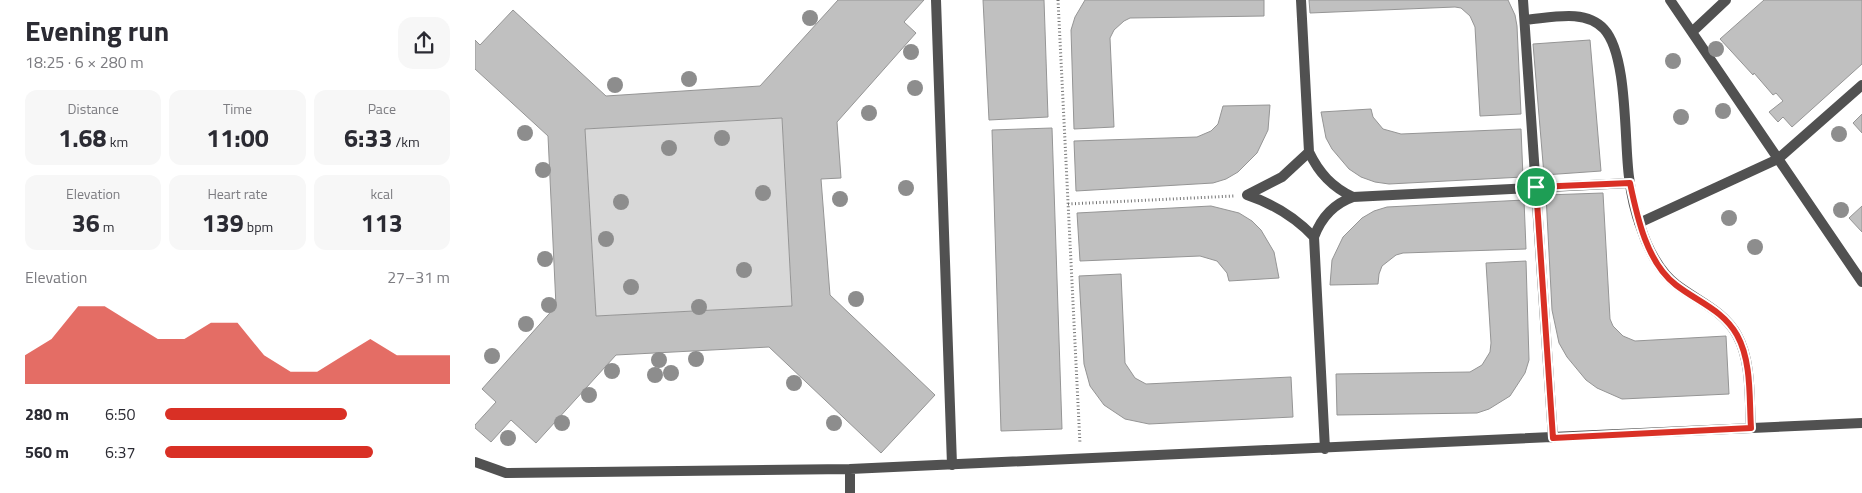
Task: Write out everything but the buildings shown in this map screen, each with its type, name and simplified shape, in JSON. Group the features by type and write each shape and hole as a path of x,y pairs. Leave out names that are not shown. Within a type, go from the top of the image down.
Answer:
{"lane":[{"path":"936,0 952,464"},
{"path":"1301,0 1309,152 1325,178 1338,189 1353,197"},
{"path":"1523,0 1553,438"},
{"path":"1670,0 1862,282"},
{"path":"1692,32 1726,0"},
{"path":"1525,20 1581,16 1595,20 1605,29 1617,54 1620,70 1630,183 1639,223 1650,250 1675,284 1714,308 1730,324 1738,336 1747,368 1751,428"},
{"path":"1639,223 1778,159 1862,84"},
{"path":"1247,195 1282,177 1309,152"},
{"path":"1325,449 1314,237 1323,218 1329,211 1344,200 1353,197 1630,183"},
{"path":"1247,195 1282,210 1299,222 1314,237"},
{"path":"475,462 506,473 850,469 1325,449 1862,423"},
{"path":"850,469 850,493"}],"path":[{"path":"1058,0 1081,459"},
{"path":"1068,204 1247,195"}],"shaded area":[{"path":"782,118 792,306 596,316 585,129"}],"route":[{"path":"1630,183 1641,229 1650,250 1662,269 1675,284 1714,308 1730,324 1738,336 1744,351 1747,368 1751,428 1553,438 1536,187 1630,183"}]}
